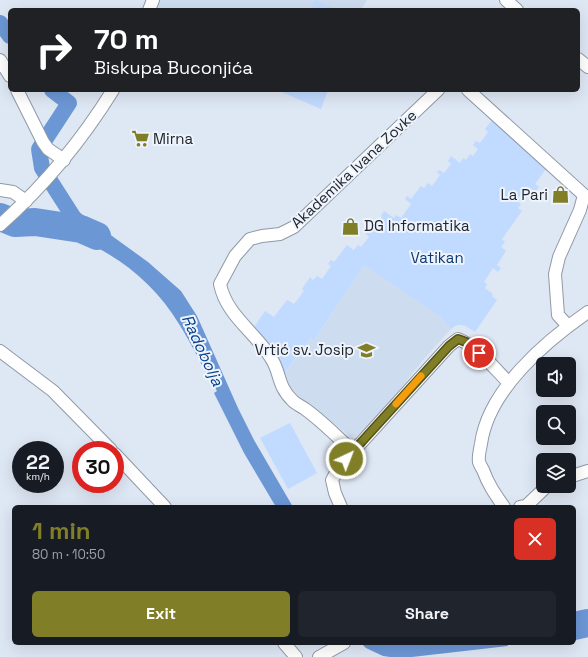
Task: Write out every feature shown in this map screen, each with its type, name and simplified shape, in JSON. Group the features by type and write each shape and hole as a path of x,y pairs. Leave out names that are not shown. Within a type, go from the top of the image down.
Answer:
{"street":[{"path":"506,0 515,8"},
{"path":"0,60 8,73"},
{"path":"580,61 588,67"},
{"path":"19,92 43,142 62,162"},
{"path":"0,225 42,185 62,162 97,115 112,92"},
{"name":"Akademika Ivana Zovke","path":"353,451 305,409 293,401 284,391 279,382 276,368 271,358 233,312 225,300 220,284 235,256 250,239 280,234 294,227 436,92"},
{"path":"470,92 584,195 580,210 558,257 555,274 558,315 568,326"},
{"path":"0,190 13,192 26,201"},
{"path":"502,505 490,489 479,462 483,430 493,406 509,383 527,363 568,326 588,312"},
{"path":"340,505 332,480 340,466 440,356 458,339 466,342 509,383"},
{"path":"0,351 53,391 102,441"},
{"path":"124,464 163,505"},
{"path":"576,475 588,471"},
{"path":"527,505 541,493"},
{"path":"286,645 296,657"},
{"path":"319,657 340,645"}],"shaded area":[{"path":"160,0 367,0 362,8 157,8"},
{"name":"Vrtić sv. Josip","path":"364,265 441,317 451,329 423,360 370,427 356,436 350,436 291,392 285,380 287,371 311,337 315,339"}],"green space":[{"path":"315,0 334,8 312,8"},
{"path":"282,92 327,92 321,109"},
{"name":"Vatikan","path":"496,115 546,169 535,184 539,187 536,191 532,189 530,191 526,188 516,201 521,204 518,208 522,211 502,239 505,242 501,247 506,251 497,265 501,268 498,272 493,268 484,282 487,284 485,288 493,294 492,296 497,300 475,332 463,325 458,325 451,329 441,317 364,265 314,340 311,337 287,370 285,380 250,333 265,311 274,317 287,300 294,304 304,291 302,289 310,277 313,280 317,276 322,279 331,266 328,264 331,260 334,262 347,245 354,250 358,245 361,247 369,237 365,233 367,230 372,233 378,225 377,224 384,211 394,218 396,215 401,218 411,204 405,199 407,196 411,199 421,186 424,188 428,183 432,186 440,175 437,172 439,170 444,173 451,164 448,161 451,156 460,163 463,158 466,160 470,154 473,156 478,149 473,145 476,141 480,143 488,132 485,129"},
{"path":"290,423 317,473 288,489 260,438"}],"water":[{"path":"72,207 148,262 181,291 197,316 254,440 292,505 275,505 244,453 214,393 217,391 184,332 162,299 141,278 118,260 92,245 58,231"},
{"path":"363,645 508,646 412,657 383,656"}],"waterway":[{"name":"Radobolja","path":"0,23 8,33"},
{"name":"Radobolja","path":"55,92 69,103 39,149 42,168 81,229"},
{"name":"Radobolja","path":"0,217 15,223 35,222 81,229 97,236"},
{"name":"Radobolja","path":"576,626 588,623"}],"slow traffic":[{"path":"396,404 421,376"}],"place":[{"name":"Mirna","path":"140,139"},
{"name":"La Pari","path":"561,195"},
{"name":"DG Informatika","path":"351,226"},
{"name":"Vrtić sv. Josip","path":"367,350"}],"route":[{"path":"346,459 387,416 449,346 458,339 466,342 479,353"}]}
